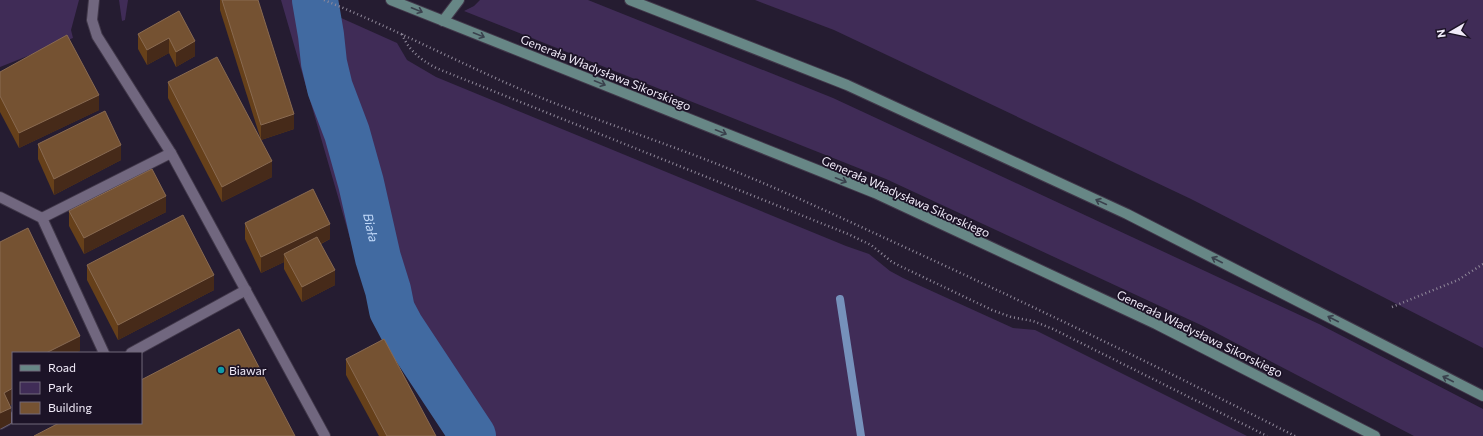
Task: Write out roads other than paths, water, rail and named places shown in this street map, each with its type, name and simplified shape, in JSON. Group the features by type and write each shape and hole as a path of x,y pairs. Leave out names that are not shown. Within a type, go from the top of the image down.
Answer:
{"main road":[{"name":"Generała Władysława Sikorskiego","path":"392,0 875,193 1156,324 1374,436"},
{"path":"443,21 459,0"},
{"path":"630,0 847,85 1127,214 1483,396"}],"lane":[{"path":"94,0 92,20 97,36 172,153 325,436"},
{"path":"42,218 172,153"},
{"path":"0,197 42,218 104,352"},
{"path":"133,352 246,290"},
{"path":"0,424 12,418"}],"waterway":[{"name":"Biała","path":"315,0 324,63 330,88 347,133 361,183 378,258 388,290 392,310 401,327 473,436"},
{"path":"840,299 861,436"}],"place":[{"name":"Biawar","path":"221,370"}]}
